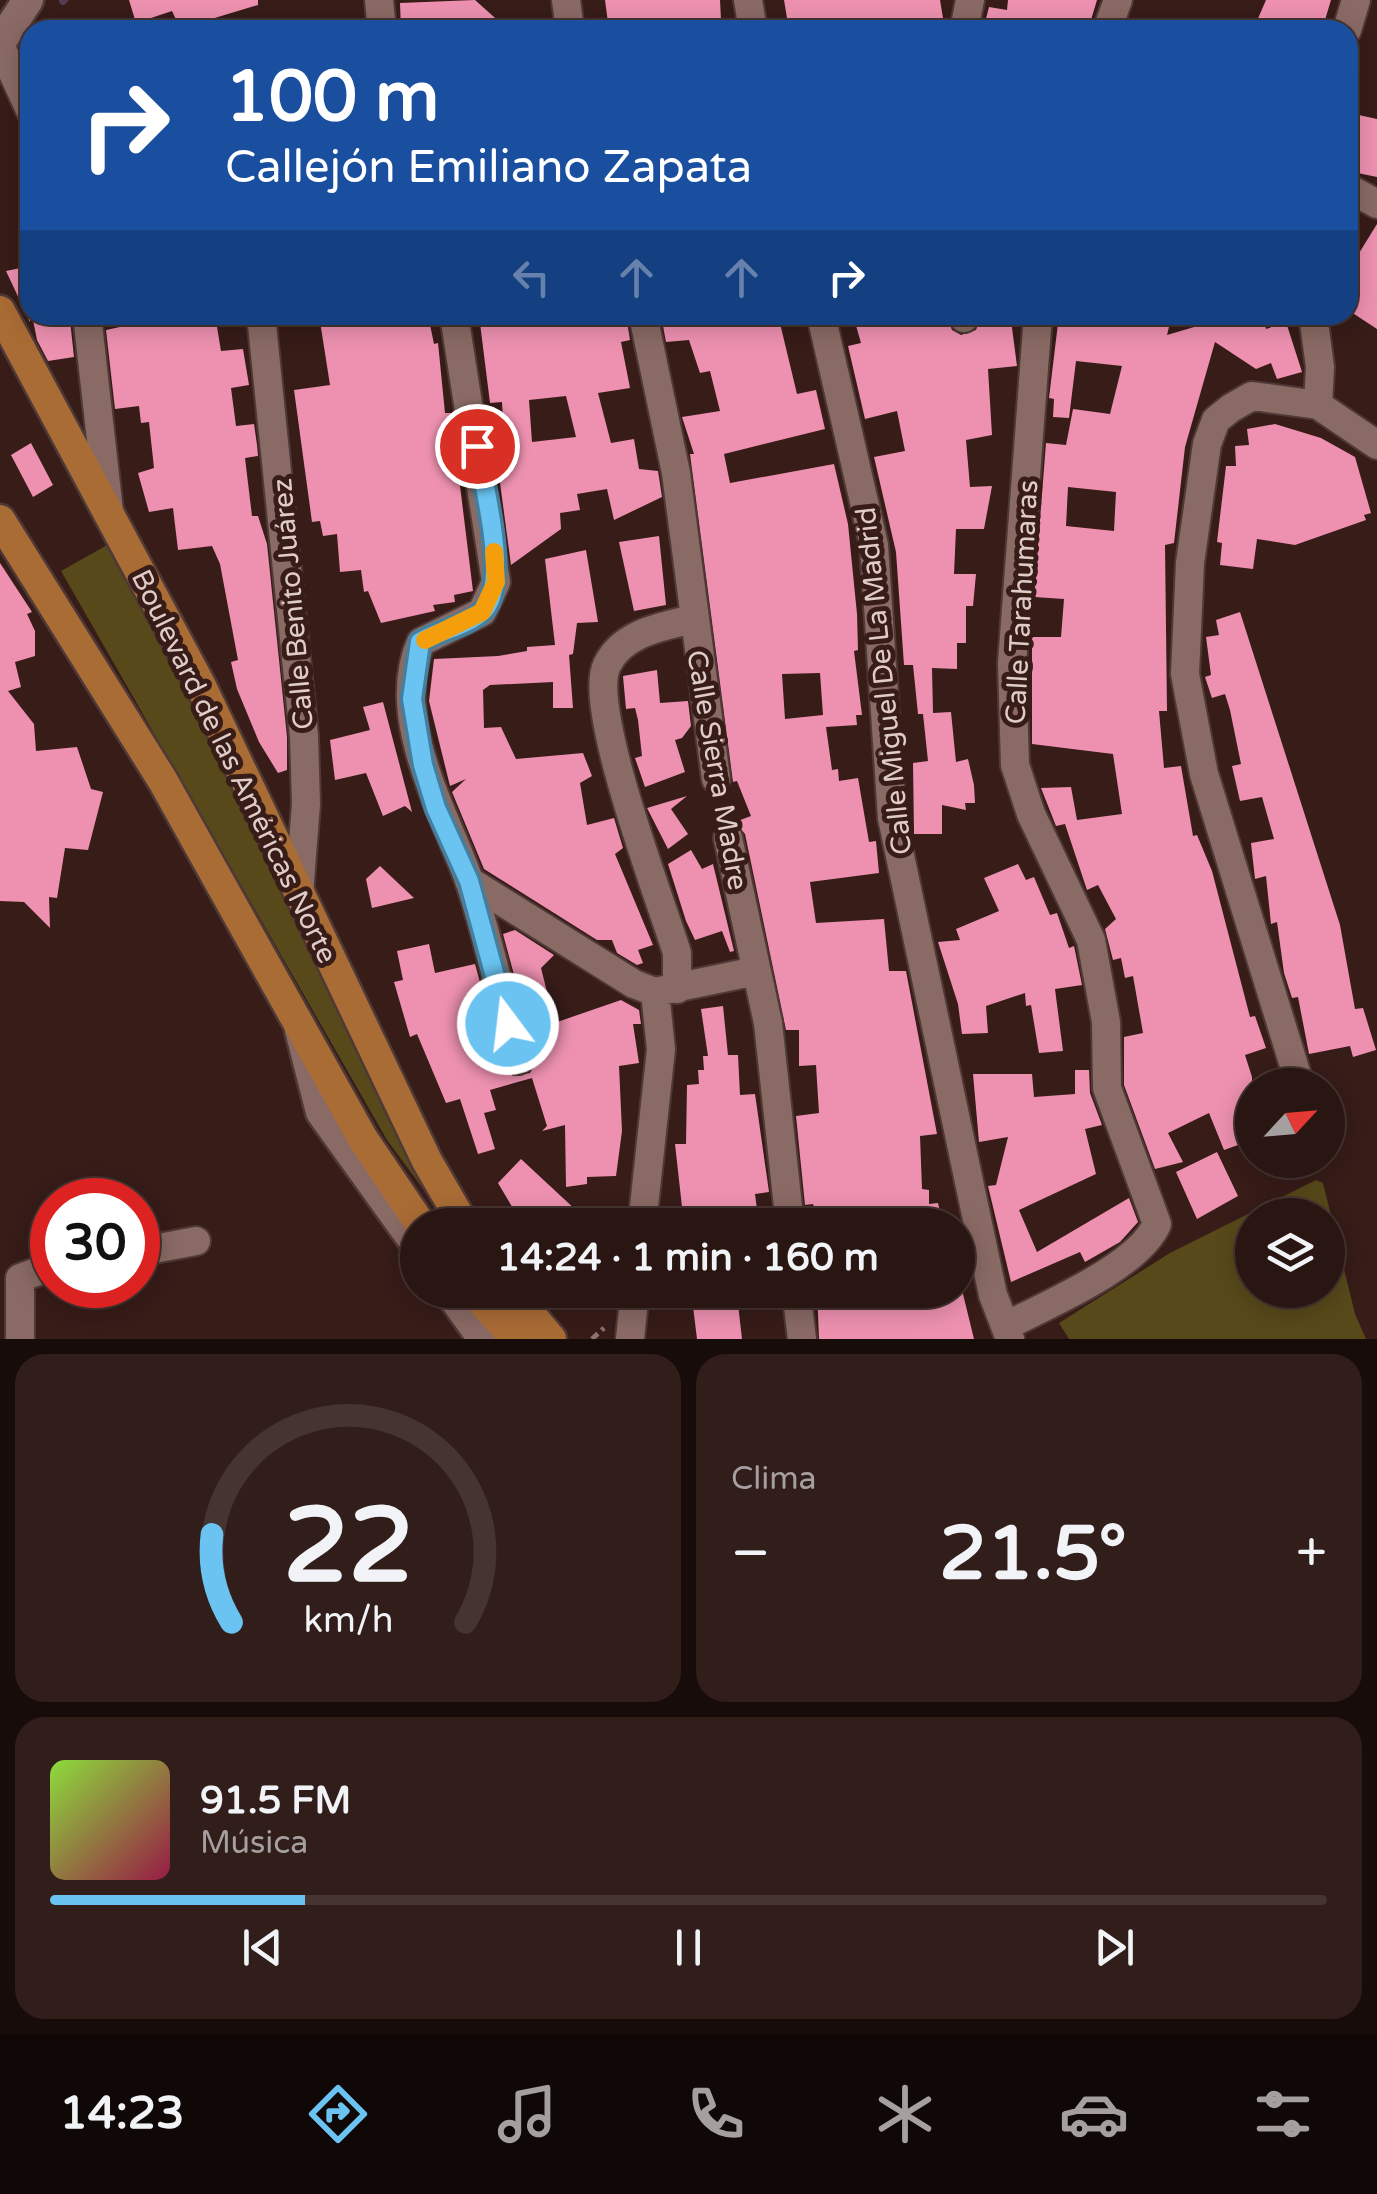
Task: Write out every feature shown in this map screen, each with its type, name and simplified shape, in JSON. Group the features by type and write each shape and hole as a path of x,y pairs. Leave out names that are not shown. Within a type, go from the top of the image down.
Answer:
{"main road":[{"name":"Boulevard de las Américas Norte","path":"0,310 200,684 428,1161 454,1208"},
{"path":"0,520 163,781 363,1139 410,1208"},
{"path":"488,1308 516,1339"},
{"path":"525,1308 551,1339"}],"street":[{"path":"20,88 0,44 28,0"},
{"path":"88,325 110,518"},
{"name":"Calle Benito Juárez","path":"262,325 304,736 306,804 299,894"},
{"path":"456,325 496,582 482,612 420,642 412,699 436,808 469,881 518,1060"},
{"name":"Calle Sierra Madre","path":"645,325 676,472 692,619 716,779"},
{"name":"Calle Miguel De La Madrid","path":"823,325 874,545 892,818 993,1295 1008,1332"},
{"name":"Calle Tarahumaras","path":"1008,1332 1150,1239 1156,1224 1108,1088 1106,1022 1091,940 1031,814 1015,765 1012,662 1037,325"},
{"path":"1314,325 1320,367 1318,405"},
{"path":"1295,1068 1204,774 1185,674 1190,562 1208,444 1216,420 1252,396 1318,405 1377,445"},
{"path":"644,1208 666,990 677,953 609,738 602,676 609,660 636,636 692,619"},
{"name":"Calle Sierra Madre","path":"728,838 768,1024 788,1208"},
{"path":"469,881 634,984 666,990 756,971"},
{"path":"299,1027 320,1112 400,1222"},
{"path":"160,1248 196,1241"},
{"path":"20,1339 20,1278 30,1274"},
{"path":"461,1308 484,1339"},
{"path":"619,1332 628,1308"},
{"path":"798,1308 802,1339"}],"path":[{"path":"592,1339 619,1332"}],"shaded area":[{"path":"109,544 186,682 442,1208 437,1208 387,1140 61,571"},
{"path":"1316,1180 1323,1183 1327,1198 1280,1198"},
{"path":"1235,1220 1235,1308 1345,1308 1345,1273 1366,1339 1069,1339 1059,1323 1170,1253"}],"building":[{"path":"129,0 258,0 258,5 208,20 176,20 172,11 135,20"},
{"path":"475,0 497,20 401,20 400,3"},
{"path":"605,0 720,0 721,20 608,20"},
{"path":"784,0 940,0 943,20 787,20"},
{"path":"1008,0 1097,0 1091,20 986,20 989,7 1007,10"},
{"path":"1266,0 1331,0 1325,20 1257,20"},
{"path":"1358,115 1377,119 1377,177 1358,173"},
{"path":"1377,224 1377,329 1358,317 1358,255"},
{"path":"20,268 20,301 6,271"},
{"path":"34,325 71,325 74,357 48,361"},
{"path":"129,325 217,325 221,351 243,349 249,385 231,388 236,426 254,424 258,456 245,458 252,516 258,516 267,544 287,770 278,773 259,742 237,689 231,662 238,660 220,564 212,546 178,550 173,508 149,512 138,473 154,468 149,422 141,423 139,406 115,409 106,330"},
{"path":"321,325 430,325 434,344 438,343 445,413 451,413 473,591 454,595 455,602 433,605 435,611 381,623 368,591 364,592 361,570 340,572 337,534 323,536 320,521 312,522 294,390 330,385"},
{"path":"480,325 628,325 630,340 621,342 630,388 598,393 611,443 634,439 639,469 658,471 662,497 614,520 607,489 577,494 580,510 560,513 561,529 511,565 497,460 505,459 502,402 490,403","holes":["566,396 576,437 532,442 529,400"]},
{"path":"663,325 780,325 797,394 816,390 825,429 724,454 730,483 834,464 848,524 857,614 858,650 854,651 862,715 856,715 857,725 826,727 832,770 838,769 839,781 858,778 869,842 876,841 879,873 810,882 816,923 884,919 889,971 906,971 937,1134 920,1136 922,1189 929,1190 929,1204 938,1203 939,1208 805,1205 796,1116 819,1113 816,1065 799,1066 799,1030 786,1030 745,834 735,822 751,816 737,781 733,782 690,454 694,454 682,417 720,411 710,371 700,373 689,340 666,342","holes":["820,673 823,715 785,719 782,674"]},
{"path":"856,325 950,325 961,335 976,330 978,325 1012,325 1017,366 988,369 992,435 966,440 970,487 992,486 984,529 956,529 954,574 976,574 973,606 966,606 966,643 957,643 957,669 932,668 933,713 951,712 956,762 968,759 974,785 975,803 965,803 966,810 942,805 942,834 914,834 913,763 928,761 913,665 904,665 896,552 874,457 905,451 897,411 865,419 848,346 861,343"},
{"path":"1058,325 1170,325 1167,335 1201,325 1265,325 1266,329 1287,325 1302,372 1277,379 1271,363 1256,369 1215,342 1185,447 1174,543 1165,545 1167,711 1159,711 1164,768 1181,766 1193,836 1197,835 1212,871 1250,1017 1255,1016 1266,1048 1245,1055 1249,1068 1235,1068 1235,1146 1224,1150 1209,1113 1168,1133 1183,1162 1155,1169 1124,1085 1124,1037 1143,1033 1133,976 1125,978 1121,958 1113,960 1105,929 1116,919 1098,885 1087,890 1065,824 1056,826 1041,788 1071,787 1077,820 1122,814 1113,754 1032,744 1032,637 1061,637 1064,599 1034,597 1046,443 1066,445 1073,409 1110,414 1122,366 1076,361 1069,418 1053,417 1054,399 1049,398","holes":["1068,487 1116,492 1114,531 1066,526"]},
{"path":"1275,424 1321,438 1355,457 1371,513 1364,515 1366,520 1295,545 1257,539 1253,569 1220,565 1222,543 1217,542 1226,466 1236,466 1235,446 1249,445 1247,429"},
{"path":"31,443 53,485 33,497 11,455"},
{"path":"659,536 666,605 634,611 619,542"},
{"path":"586,550 598,622 577,623 573,654 569,655 573,708 553,708 553,682 490,685 483,690 484,728 501,727 516,759 583,753 592,776 580,783 587,825 614,818 623,848 615,854 653,945 638,950 643,963 637,965 617,953 612,940 597,940 484,869 452,792 466,779 450,786 429,701 434,659 498,656 527,651 527,647 555,645 545,559"},
{"path":"0,563 32,612 27,614 35,631 35,656 15,662 21,687 8,691 34,724 36,751 77,747 91,789 103,792 88,850 65,848 57,898 49,897 50,928 24,902 0,901"},
{"path":"1240,612 1340,925 1355,1009 1363,1008 1376,1050 1353,1057 1350,1046 1309,1054 1298,997 1292,998 1284,973 1277,922 1271,924 1266,876 1255,879 1251,843 1274,839 1262,797 1240,801 1232,766 1241,764 1230,710 1225,694 1212,698 1205,677 1211,675 1206,637 1219,635 1216,620"},
{"path":"657,670 660,703 688,701 691,726 682,738 675,740 685,772 645,787 635,758 642,756 638,720 635,708 626,709 623,676"},
{"path":"383,702 412,812 405,806 383,816 366,773 335,780 330,740 370,730 363,707"},
{"path":"687,796 671,809 688,834 668,849 647,808"},
{"path":"691,850 702,869 713,864 734,951 730,952 722,931 695,940 686,921 668,864"},
{"path":"1018,864 1026,880 1034,877 1050,915 1057,913 1069,948 1074,946 1082,985 1055,989 1063,1051 1039,1053 1031,1005 1026,1006 1025,993 986,1006 988,1033 962,1034 958,1004 938,942 960,940 956,929 999,911 984,878"},
{"path":"380,866 414,898 372,908 366,879"},
{"path":"515,930 554,955 541,968 547,992 520,997 503,934"},
{"path":"429,944 435,973 475,964 486,1004 473,1007 486,1047 495,1043 501,1065 513,1076 530,1073 539,1056 534,1030 621,1000 639,1010 641,1024 633,1024 639,1063 619,1066 622,1131 616,1176 587,1177 587,1184 566,1187 565,1125 542,1131 547,1126 532,1078 490,1090 496,1110 484,1113 495,1149 478,1154 460,1099 446,1103 417,1034 410,1037 394,982 403,980 397,951"},
{"path":"723,1006 728,1055 738,1055 740,1095 755,1094 769,1192 755,1194 757,1208 682,1208 675,1144 686,1144 687,1085 699,1084 698,1070 704,1070 703,1056 708,1056 701,1009"},
{"path":"1075,1070 1089,1070 1090,1093 1102,1125 1085,1129 1096,1174 1019,1210 1037,1252 1129,1198 1138,1222 1120,1242 1085,1262 1080,1252 1011,1282 988,1186 996,1185 1008,1137 979,1142 973,1074 1032,1074 1034,1097 1075,1094"},
{"path":"1217,1152 1238,1196 1197,1219 1176,1172"},
{"path":"521,1159 574,1208 513,1208 498,1183"},
{"path":"693,1308 738,1308 742,1339 697,1339"},
{"path":"818,1308 966,1308 974,1339 819,1339"}],"slow traffic":[{"path":"425,640 482,612 492,599 496,582 494,552"}],"route":[{"path":"477,446 495,558 492,599 482,612 467,621 420,642 412,699 423,765 436,808 469,881 508,1024"}]}
